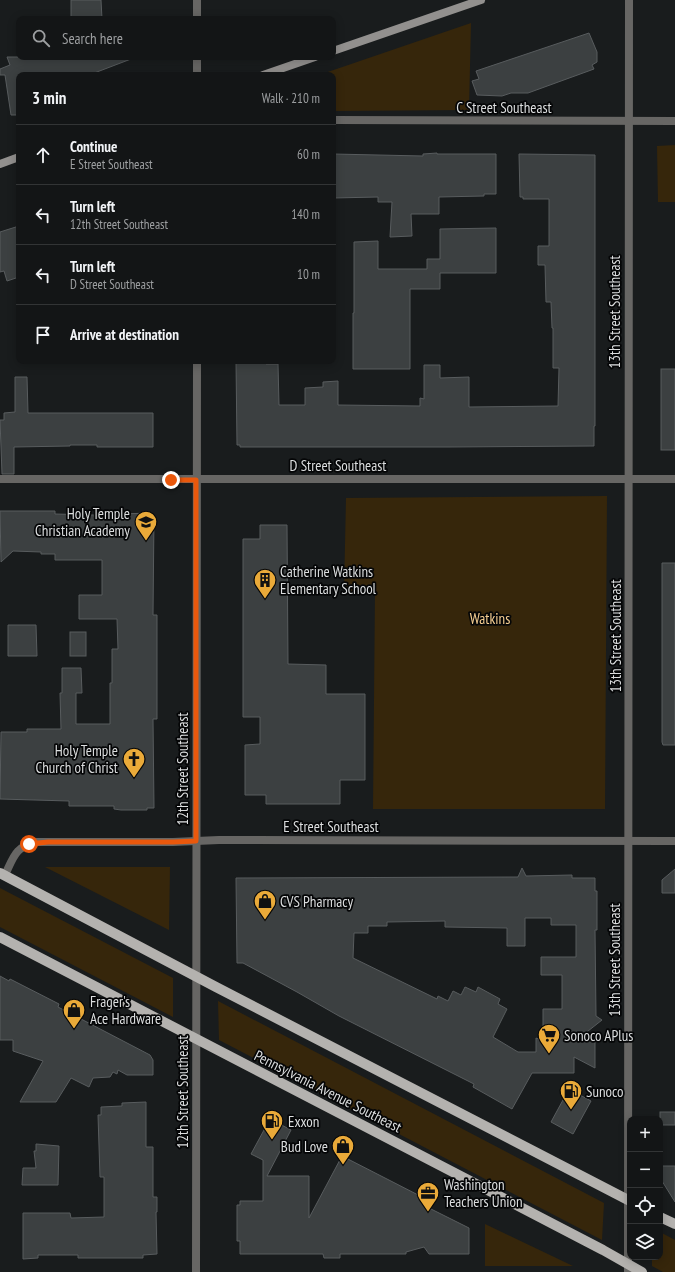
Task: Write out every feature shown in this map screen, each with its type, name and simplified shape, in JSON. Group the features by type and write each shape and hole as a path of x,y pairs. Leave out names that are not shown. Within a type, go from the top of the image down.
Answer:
{"main road":[{"path":"2,874 627,1200"},
{"name":"Pennsylvania Avenue Southeast","path":"0,937 604,1250 626,1269 642,1272"},
{"path":"663,1218 675,1224"}],"street":[{"path":"197,0 197,16"},
{"path":"336,50 481,0"},
{"name":"13th Street Southeast","path":"629,0 629,1188"},
{"path":"197,60 197,72"},
{"path":"272,72 306,60"},
{"name":"C Street Southeast","path":"336,120 675,122"},
{"path":"0,164 16,158"},
{"name":"12th Street Southeast","path":"196,1272 197,364"},
{"name":"D Street Southeast","path":"0,479 675,479"},
{"name":"E Street Southeast","path":"2,874 22,847 37,842 675,841"},
{"name":"13th Street Southeast","path":"626,1269 628,1224"}],"green space":[{"path":"471,23 469,110 336,111 336,72 328,72"},
{"path":"675,145 675,202 658,202 657,146"},
{"name":"Watkins","path":"607,496 605,809 373,809 375,591 344,592 346,498"},
{"path":"45,867 170,867 169,930"},
{"path":"0,888 173,978 173,1017 0,927"},
{"path":"218,1001 604,1203 602,1240 219,1040"},
{"path":"485,1224 573,1266 485,1266"},
{"path":"663,1234 675,1240 675,1272 663,1272 652,1266 652,1260 663,1260"}],"building":[{"path":"71,0 101,0 102,16 71,16"},
{"path":"589,33 597,52 597,62 592,65 594,69 528,93 511,93 502,96 477,95 472,81 479,79 476,71"},
{"path":"7,57 16,57 16,60 128,60 97,72 16,72 16,115 11,115 5,75 0,75 0,69 10,65"},
{"path":"336,154 423,156 423,154 496,154 496,194 484,194 484,196 439,197 439,214 411,214 412,236 390,237 392,202 378,202 378,197 336,198"},
{"path":"519,154 595,155 594,446 240,447 240,445 237,445 236,364 278,364 279,405 305,405 305,388 323,387 323,382 338,381 338,405 420,406 420,398 424,399 424,365 440,365 440,378 469,377 469,407 558,406 559,368 553,368 553,328 551,302 546,302 545,265 538,265 538,246 549,246 549,199 523,199 523,197 520,197"},
{"path":"16,227 16,278 7,281 4,271 0,272 0,232"},
{"path":"496,228 496,273 440,273 440,289 410,289 410,369 353,369 354,242 378,241 378,269 427,269 427,259 440,259 440,229"},
{"path":"661,369 675,369 675,450 661,450"},
{"path":"15,377 27,377 28,413 153,413 153,447 97,447 97,445 70,445 14,447 14,474 2,474 0,420 4,420 4,413 15,412"},
{"path":"0,511 55,511 55,514 94,515 94,517 120,517 120,514 151,513 151,515 154,515 153,615 157,615 157,719 153,719 154,808 147,808 147,810 121,810 114,809 114,806 69,806 69,801 0,799 1,732 27,732 27,729 61,729 60,693 62,693 62,668 81,668 82,693 76,693 76,724 110,724 112,649 118,649 117,619 79,619 79,595 102,595 102,560 55,560 55,554 13,551 1,562"},
{"path":"260,525 287,525 288,664 326,665 326,694 365,694 365,780 340,780 340,804 266,804 266,795 245,795 245,745 260,744 260,717 243,717 243,539 260,539"},
{"path":"662,563 675,563 675,745 663,745 662,742"},
{"path":"8,625 36,625 37,656 8,656"},
{"path":"70,632 86,632 86,656 70,656"},
{"path":"522,868 526,876 572,875 572,878 595,878 595,891 597,891 597,930 595,930 596,1016 602,1020 583,1035 595,1041 595,1068 574,1057 574,1073 532,1073 512,1109 473,1087 474,1084 339,1016 243,963 237,963 236,878 518,877","holes":["525,918 551,918 551,925 576,925 576,957 541,957 541,975 562,975 562,1009 543,1009 543,1041 536,1038 536,1052 518,1052 493,1037 507,1009 498,1004 500,999 478,987 476,992 465,987 461,995 453,991 448,1001 438,996 437,999 353,958 354,933 368,933 368,926 387,926 387,922 445,921 445,927 507,928 507,946 525,946"]},
{"path":"675,869 675,893 662,893 662,880"},
{"path":"0,976 9,981 10,979 59,1004 58,1007 150,1055 153,1060 153,1075 127,1075 118,1070 117,1074 113,1072 110,1077 93,1078 89,1087 71,1078 56,1102 20,1102 43,1061 13,1051 13,1040 0,1040"},
{"name":"Sunoco","path":"569,1089 591,1101 573,1134 551,1122"},
{"path":"146,1102 146,1147 153,1147 153,1197 157,1197 157,1254 143,1255 143,1258 78,1258 78,1255 38,1255 38,1258 23,1259 23,1213 70,1213 71,1218 104,1217 104,1177 100,1177 98,1115 101,1115 101,1107 122,1106 122,1103"},
{"path":"660,1112 675,1112 675,1125 663,1125 663,1116 660,1116"},
{"path":"270,1119 291,1130 267,1176 309,1176 309,1218 342,1156 426,1199 423,1205 469,1228 469,1254 429,1254 424,1247 406,1252 406,1254 340,1254 340,1258 324,1258 323,1254 240,1254 240,1241 237,1241 237,1205 240,1205 240,1201 263,1201 263,1160 251,1154"},
{"path":"36,1144 59,1146 58,1185 22,1185 23,1168 36,1168 34,1151 36,1151"},
{"path":"663,1166 675,1166 675,1202 663,1183"}],"place":[{"name":"Holy Temple Christian Academy","path":"146,542"},
{"name":"Catherine Watkins Elementary School","path":"265,600"},
{"name":"Holy Temple Church of Christ","path":"134,778"},
{"name":"CVS Pharmacy","path":"265,920"},
{"name":"Frager's Ace Hardware","path":"74,1030"},
{"name":"Sonoco APlus","path":"549,1054"},
{"name":"Sunoco","path":"571,1110"},
{"name":"Exxon","path":"272,1140"},
{"name":"Bud Love","path":"343,1166"},
{"name":"Washington Teachers Union","path":"428,1212"}],"route":[{"path":"29,844 37,842 196,841 196,480 171,480"}]}
